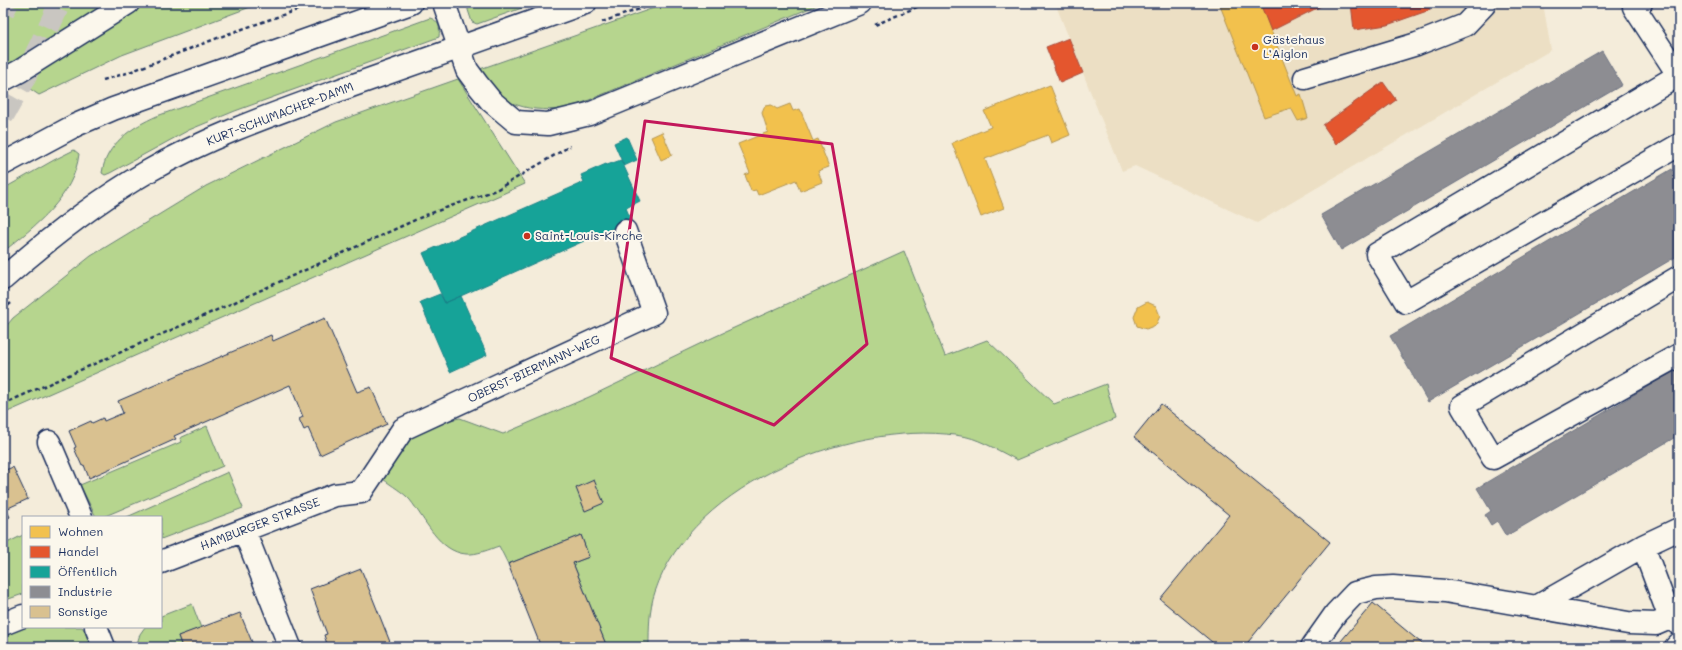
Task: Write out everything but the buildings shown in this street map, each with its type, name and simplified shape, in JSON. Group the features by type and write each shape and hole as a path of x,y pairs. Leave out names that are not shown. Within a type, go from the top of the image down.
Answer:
{"main road":[{"path":"3,80 20,71 128,3"},
{"path":"3,164 63,132 113,109 411,3"},
{"path":"444,3 467,70 491,101 516,122 548,124 590,114 860,3"},
{"name":"KURT-SCHUMACHER-DAMM","path":"3,279 42,245 108,197 148,172 190,150 262,118 584,3"},
{"path":"1305,78 1417,44 1465,25 1484,5 1484,3"},
{"path":"1641,3 1634,7 1679,75 1377,254 1406,302 1679,145"},
{"name":"OBERST-BIERMANN-WEG","path":"361,492 403,429 654,313 625,230"},
{"path":"1679,277 1462,406 1493,458 1679,355"},
{"path":"49,442 81,516"},
{"name":"HAMBURGER STRASSE","path":"162,562 335,495 361,492"},
{"path":"1538,606 1643,546 1679,529"},
{"path":"244,530 290,647"},
{"path":"1312,647 1336,613 1355,593 1376,588 1445,591 1628,622 1656,624 1674,621 1643,546"},
{"path":"3,624 22,616"},
{"path":"96,628 104,647"},
{"path":"1676,647 1679,644"}],"path":[{"path":"103,80 127,73 228,34 317,3"},
{"path":"874,25 926,3"},
{"path":"3,404 235,302 426,215 496,190 577,142"},
{"path":"3,310 12,301"}],"highlighted area":[{"path":"645,121 832,144 867,344 774,425 611,358"}],"shaded area":[{"path":"1055,3 1543,3 1551,50 1257,223 1135,166 1122,171"}],"green space":[{"path":"3,3 261,3 122,55 39,95 3,71"},
{"path":"474,3 536,3 477,24 472,22 468,10 468,5"},
{"path":"668,3 822,3 570,108 543,110 517,105 506,100 496,92 487,82 480,69"},
{"path":"430,18 436,21 439,25 439,37 235,111 189,130 110,173 105,175 102,173 104,163 115,145 130,131 148,120"},
{"path":"458,79 525,184 3,414 3,330 13,318 91,256 206,186 336,122"},
{"path":"74,150 79,154 76,169 70,184 61,197 40,221 3,252 3,189"},
{"path":"904,251 945,356 987,340 1054,404 1106,384 1115,419 1017,460 967,437 924,433 878,437 831,448 784,465 741,489 704,518 674,553 655,592 650,619 649,646 646,647 607,647 573,563 589,557 581,535 508,564 499,546 475,554 456,552 440,541 407,497 383,479 383,471 398,445 432,424 460,418 503,434 589,397 714,337"},
{"path":"207,426 223,466 105,516 96,516 80,485 181,442 180,438"},
{"path":"228,472 243,508 162,539 162,516 129,516"},
{"path":"22,536 22,594 3,601 3,545"},
{"path":"192,604 201,628 178,636 182,647 136,647 140,634 144,628 162,628 162,616"},
{"path":"23,628 83,628 91,647 3,647 3,636"}],"tunnel":[{"path":"3,12 8,3"},
{"path":"3,116 25,77 60,3"}],"place":[{"name":"Gästehaus L’Aiglon","path":"1255,47"},
{"name":"Saint-Louis-Kirche","path":"527,236"}]}
